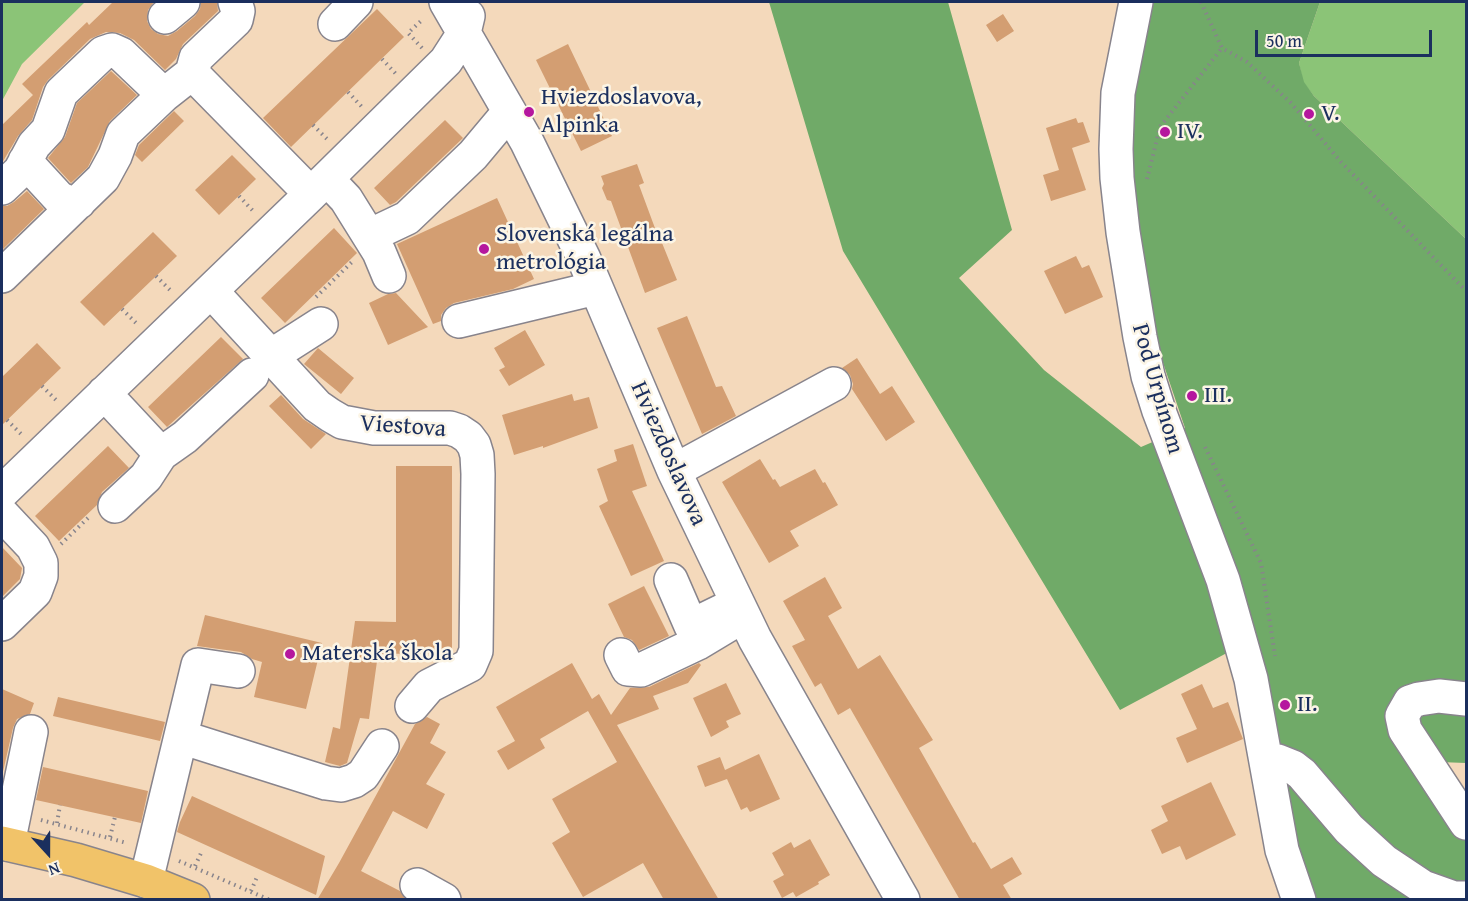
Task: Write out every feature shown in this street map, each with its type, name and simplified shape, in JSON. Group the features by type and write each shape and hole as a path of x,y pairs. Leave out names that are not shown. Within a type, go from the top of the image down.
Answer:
{"main road":[{"path":"5,843 75,860 146,881 193,900"}],"street":[{"path":"2,276 104,178 116,156 123,134 164,95 192,73 196,58 236,20 238,12 235,2"},
{"name":"Pod Urpínom","path":"1136,2 1118,93 1116,149 1123,232 1140,337 1159,411 1223,580 1251,679 1282,850 1299,900"},
{"name":"Hviezdoslavova","path":"437,8 467,17 509,112 532,153 596,288 674,471 740,609 903,900"},
{"path":"2,624 35,592 41,576 41,563 3,494 446,61 467,17"},
{"path":"103,24 120,46 121,54"},
{"path":"2,188 20,171 34,145 48,130 61,93 103,53 112,50 121,54 164,95"},
{"path":"192,73 319,187 346,199 366,244 379,252 389,276"},
{"path":"366,244 407,218 473,155 509,112"},
{"path":"25,161 59,198 68,202 79,202"},
{"path":"459,321 596,288"},
{"name":"Viestova","path":"211,291 262,365 342,422 374,428 450,428 459,430 474,445 478,474 477,651 470,665 429,686 412,706"},
{"path":"115,506 146,477 161,454 185,437 316,313"},
{"path":"674,471 834,384"},
{"path":"104,393 161,454"},
{"path":"671,580 691,626 740,609"},
{"path":"621,656 628,669 641,670 698,643 740,609"},
{"path":"146,881 198,665 238,671"},
{"path":"1467,699 1438,696 1419,699 1410,702 1401,716 1405,730 1467,823"},
{"path":"5,843 31,732"},
{"path":"181,737 326,783 341,785 363,775 382,746"},
{"path":"1267,766 1278,761 1293,767 1302,774 1349,828 1384,861 1424,887 1454,897 1467,898"}],"path":[{"path":"1201,2 1222,48 1247,62 1291,103 1341,162 1467,291"},
{"path":"428,55 408,33 437,8"},
{"path":"1160,127 1222,48"},
{"path":"382,59 403,81"},
{"path":"348,92 354,99"},
{"path":"314,125 321,132"},
{"path":"238,196 261,219"},
{"path":"316,313 366,244"},
{"path":"156,276 179,299"},
{"path":"122,309 137,324"},
{"path":"42,386 57,401"},
{"path":"7,420 22,436"},
{"path":"57,823 60,805"},
{"path":"110,837 115,817"},
{"path":"195,867 202,851"},
{"path":"250,891 257,877"}],"green space":[{"path":"2,2 85,2 22,64 2,101"},
{"path":"769,2 948,2 1012,230 959,278 1044,370 1141,447 1185,428 1158,348 1139,243 1129,159 1130,94 1148,2 1320,2 1299,63 1304,82 1314,96 1466,239 1466,763 1412,761 1466,840 1466,899 1314,899 1299,857 1253,639 1120,710 843,251"},
{"path":"1320,2 1466,2 1466,239 1314,96 1303,82 1299,63"}],"building":[{"path":"113,2 154,2 148,10 147,21 151,29 158,34 168,36 195,16 200,9 201,2 217,2 218,11 183,44 176,59 165,70 134,40 120,33 106,32 90,39 43,87 32,120 18,136 2,163 2,125 33,95 22,84 87,22 89,25"},
{"path":"377,9 404,37 291,147 263,118"},
{"path":"1003,14 1014,31 997,42 986,25"},
{"path":"568,44 612,136 581,151 536,60"},
{"path":"111,71 137,95 110,121 88,167 71,183 48,158 65,137 77,103"},
{"path":"174,111 184,121 142,162 135,155 139,145"},
{"path":"1076,118 1078,123 1083,122 1090,142 1072,148 1086,190 1051,201 1043,175 1059,170 1046,128"},
{"path":"445,120 463,138 396,202 390,205 374,188"},
{"path":"232,155 256,179 219,215 195,190"},
{"path":"637,164 644,183 639,185 677,280 645,293 611,201 607,200 602,188 604,184 601,176"},
{"path":"27,191 44,209 2,250 2,206 14,202"},
{"path":"497,198 534,279 513,289 454,303 446,308 441,315 441,321 433,324 397,244"},
{"path":"334,228 357,253 285,323 261,298"},
{"path":"153,232 177,256 104,326 80,302"},
{"path":"1076,256 1082,268 1089,265 1103,297 1065,314 1044,271"},
{"path":"396,293 428,327 388,345 369,303 388,294"},
{"path":"687,316 716,387 722,386 736,416 702,434 657,328"},
{"path":"525,330 545,365 509,386 499,370 505,367 494,348"},
{"path":"221,337 243,359 167,427 148,407"},
{"path":"37,343 61,368 2,425 2,377"},
{"path":"318,348 354,378 341,394 304,364"},
{"path":"857,358 880,394 892,386 915,422 886,441 852,389 850,375 842,368"},
{"path":"572,394 574,401 589,397 598,428 543,448 543,446 514,455 502,415"},
{"path":"281,395 303,419 326,434 311,449 269,406"},
{"path":"633,444 647,486 632,491 664,561 631,576 599,506 608,501 597,469 617,461 614,450"},
{"path":"108,446 129,468 102,492 97,505 59,541 35,516"},
{"path":"760,459 780,487 815,469 838,505 790,531 799,546 769,563 722,482"},
{"path":"396,466 452,466 452,653 378,654 369,719 360,718 347,763 340,766 325,762 333,727 340,729 355,621 396,622"},
{"path":"2,547 22,568 20,579 2,597"},
{"path":"825,577 842,608 828,616 858,669 880,655 933,740 919,748 973,843 975,842 991,869 1012,857 1022,874 1003,885 1012,900 960,900 850,708 838,715 821,683 815,687 792,646 805,640 783,601"},
{"path":"644,586 669,636 639,650 632,640 624,637 608,604"},
{"path":"205,615 322,643 306,709 254,697 262,662 241,652 197,646"},
{"path":"572,663 592,699 599,694 611,715 630,688 649,687 699,663 701,665 688,683 653,696 659,709 617,725 719,900 664,900 643,863 583,897 552,843 570,832 552,799 617,762 588,711 540,739 545,748 508,770 497,751 515,741 496,707"},
{"path":"726,683 741,714 726,721 729,727 711,737 693,698"},
{"path":"1202,684 1213,708 1228,702 1243,739 1187,763 1176,738 1197,729 1181,694"},
{"path":"2,689 34,703 30,714 17,719 13,728 2,776"},
{"path":"58,697 165,722 160,741 53,716"},
{"path":"427,717 440,724 430,743 446,752 426,784 445,794 427,829 393,811 361,871 400,891 406,900 317,900 415,724"},
{"path":"759,754 780,799 750,812 747,807 741,810 727,779 705,787 697,766 720,757 725,770"},
{"path":"43,767 148,791 141,823 36,800"},
{"path":"1211,782 1236,835 1186,860 1180,846 1162,854 1151,830 1168,821 1161,806"},
{"path":"192,796 325,856 316,895 177,832"},
{"path":"810,839 830,875 796,897 793,892 782,898 773,881 784,875 772,853 791,842 794,848"}],"place":[{"name":"Hviezdoslavova, Alpinka","path":"529,112"},
{"name":"V.","path":"1309,114"},
{"name":"IV.","path":"1165,132"},
{"name":"Slovenská legálna metrológia","path":"484,249"},
{"name":"III.","path":"1192,396"},
{"name":"Materská škola","path":"290,654"},
{"name":"II.","path":"1285,705"}]}
